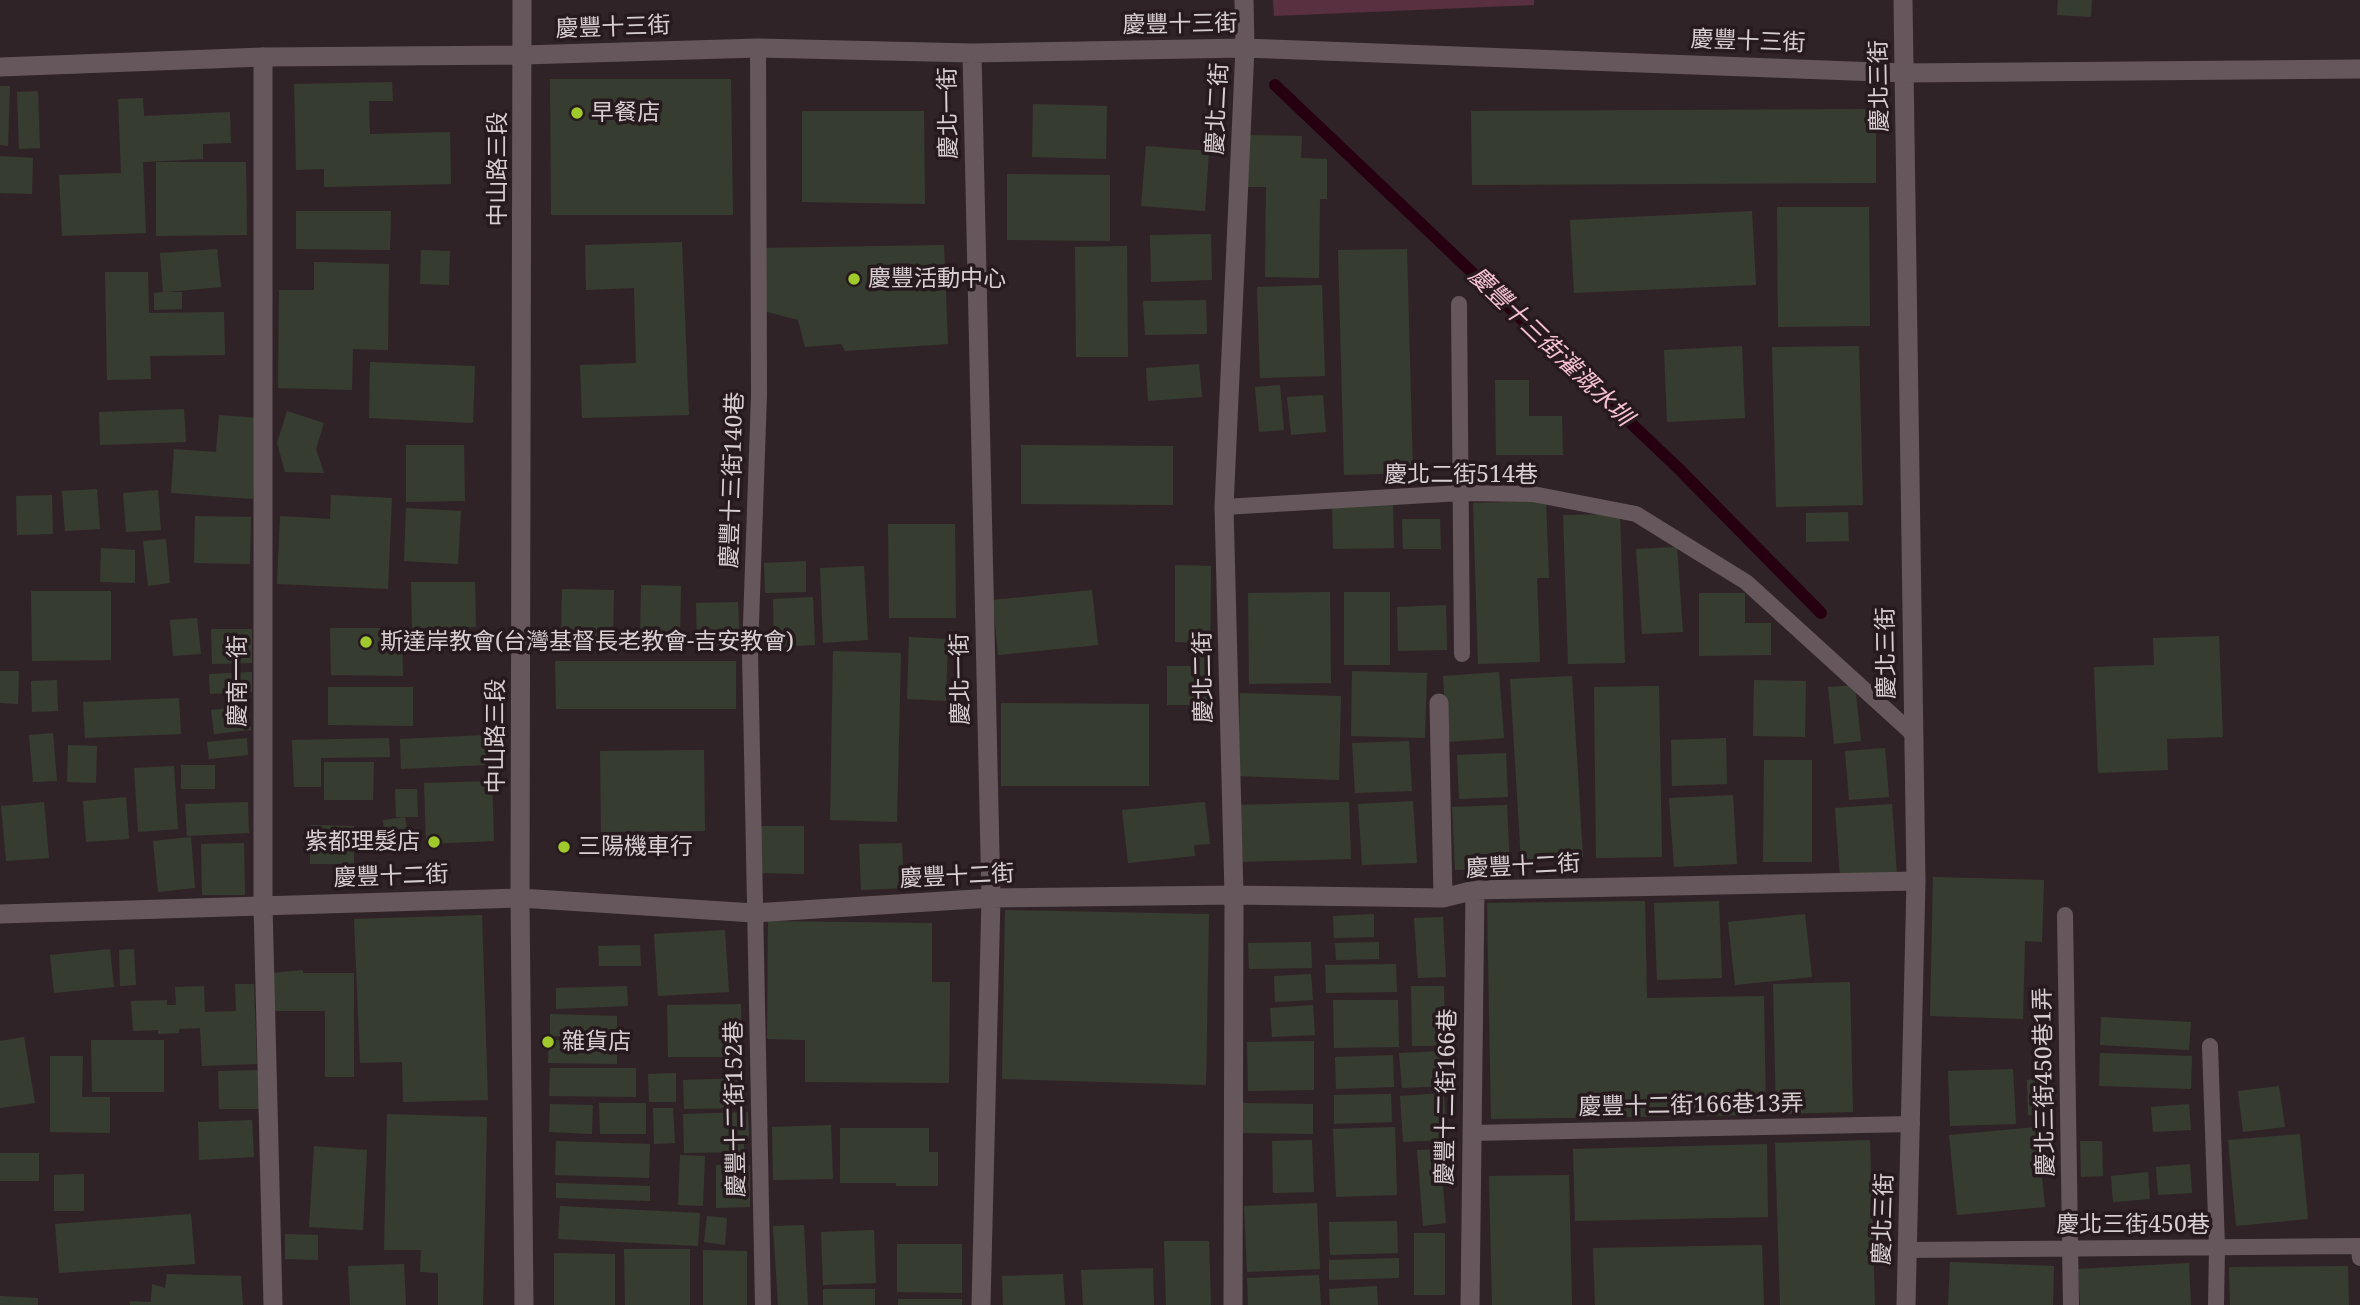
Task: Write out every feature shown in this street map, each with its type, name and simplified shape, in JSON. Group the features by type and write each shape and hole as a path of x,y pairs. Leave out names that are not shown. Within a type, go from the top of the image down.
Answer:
{"street":[{"name":"中山路三段","path":"522,0 520,898 524,1305"},
{"name":"慶北二街","path":"1233,1305 1234,895 1224,506 1245,48 1244,0"},
{"name":"慶北三街","path":"1903,0 1916,881 1906,1305"},
{"name":"慶豐十三街","path":"0,67 263,58 523,55 758,48 972,53 1245,48 1904,73 2360,69"},
{"name":"慶北一街","path":"972,53 990,898 981,1305"},
{"name":"慶南一街","path":"263,58 263,906 273,1305"},
{"path":"1439,703 1443,898"},
{"name":"慶豐十二街","path":"0,914 520,898 754,913 990,898 1234,895 1443,898 1475,890 1916,881"},
{"name":"慶豐十二街166巷","path":"1470,1305 1475,890"}],"lane":[{"name":"慶豐十三街140巷","path":"754,913 750,652 758,395 758,48"},
{"path":"1459,304 1462,654"},
{"name":"慶北二街514巷","path":"1224,506 1461,493 1533,494 1636,514 1746,582 1913,734"},
{"name":"慶豐十二街152巷","path":"754,913 763,1305"},
{"name":"慶北三街450巷1弄","path":"2065,915 2071,1305"},
{"path":"2210,1046 2217,1247 2216,1305"},
{"name":"慶豐十二街166巷13弄","path":"1471,1133 1912,1124"},
{"name":"慶北三街450巷","path":"1906,1250 2217,1247 2360,1252"}],"shaded area":[{"path":"1273,0 1534,0 1534,5 1274,16"}],"building":[{"path":"2058,0 2092,0 2091,17 2057,15"},
{"path":"550,79 731,79 733,215 551,215"},
{"path":"392,82 393,101 369,101 370,134 450,132 451,184 324,187 324,169 296,170 294,84"},
{"path":"0,86 10,86 8,146 0,145"},
{"path":"38,91 40,148 19,149 17,92"},
{"path":"143,98 144,116 230,112 231,143 203,144 203,159 143,162 146,233 62,236 59,175 121,173 118,99"},
{"path":"1033,104 1107,106 1106,159 1032,157"},
{"path":"1876,109 1876,183 1472,185 1471,111"},
{"path":"802,111 924,111 925,204 802,202"},
{"path":"1246,135 1302,136 1301,158 1327,159 1327,199 1320,199 1319,278 1265,277 1266,187 1245,187"},
{"path":"1146,146 1209,151 1205,211 1141,206"},
{"path":"0,156 33,158 32,194 0,193"},
{"path":"156,162 246,162 247,235 156,236"},
{"path":"1007,174 1110,175 1110,241 1007,240"},
{"path":"1777,207 1869,207 1870,326 1778,327"},
{"path":"296,211 391,211 390,250 296,249"},
{"path":"1752,211 1756,285 1574,293 1570,220"},
{"path":"1211,234 1212,280 1151,282 1150,235"},
{"path":"682,242 689,415 582,418 580,365 636,363 634,288 586,290 585,245"},
{"name":"慶豐活動中心","path":"944,245 948,344 845,351 841,344 805,347 798,320 764,311 762,248"},
{"path":"1127,246 1128,357 1076,357 1075,247"},
{"path":"217,249 221,287 166,292 182,292 182,309 154,310 154,293 163,292 160,253"},
{"path":"1407,249 1413,473 1344,475 1338,250"},
{"path":"421,250 450,251 449,285 420,284"},
{"path":"314,262 389,264 388,350 353,349 352,390 278,388 279,290 314,290"},
{"path":"105,272 148,272 149,313 224,312 225,355 150,356 151,379 107,380"},
{"path":"1322,285 1325,376 1260,378 1257,287"},
{"path":"1206,300 1207,334 1145,335 1143,301"},
{"path":"1742,346 1745,418 1667,422 1664,350"},
{"path":"1859,346 1863,505 1776,507 1772,347"},
{"path":"370,362 475,366 473,423 369,418"},
{"path":"1199,364 1202,397 1148,401 1146,368"},
{"path":"1495,380 1529,380 1529,416 1562,416 1563,455 1496,455"},
{"path":"1280,385 1284,430 1259,432 1255,387"},
{"path":"1323,395 1326,432 1291,435 1287,397"},
{"path":"184,409 186,442 100,445 99,412"},
{"path":"287,411 324,423 316,449 324,473 285,472 277,443"},
{"path":"219,415 259,418 253,499 171,493 174,449 216,452"},
{"path":"406,445 464,445 465,501 406,502"},
{"path":"1021,445 1173,446 1173,505 1021,504"},
{"path":"97,489 100,529 65,531 62,491"},
{"path":"158,490 161,530 126,532 123,493"},
{"path":"52,495 53,534 17,535 16,496"},
{"path":"331,495 392,498 388,589 277,584 280,516 330,519"},
{"path":"1546,501 1549,578 1537,578 1540,662 1478,664 1473,503"},
{"path":"1393,503 1394,548 1333,549 1332,504"},
{"path":"406,508 461,511 458,564 404,561"},
{"path":"1848,512 1849,541 1806,542 1806,513"},
{"path":"1620,514 1625,663 1568,664 1563,515"},
{"path":"195,516 251,517 250,564 194,563"},
{"path":"1402,519 1440,519 1441,549 1403,549"},
{"path":"888,524 955,524 956,618 889,618"},
{"path":"166,539 170,583 148,586 143,541"},
{"path":"1677,547 1683,632 1642,634 1636,549"},
{"path":"101,548 135,550 135,583 100,582"},
{"path":"806,561 806,592 765,593 764,563"},
{"path":"1175,565 1211,566 1210,705 1167,705 1167,666 1199,666 1199,643 1175,642"},
{"path":"864,566 868,640 823,643 820,568"},
{"path":"411,582 475,582 476,627 412,628"},
{"path":"641,585 681,586 680,640 640,640"},
{"path":"562,589 614,590 613,637 561,636"},
{"path":"1092,590 1098,645 998,655 993,600"},
{"path":"31,591 111,591 111,660 32,661"},
{"path":"1330,592 1331,683 1249,684 1248,593"},
{"path":"1344,592 1390,592 1390,665 1344,665"},
{"path":"1699,593 1745,593 1745,623 1771,623 1771,655 1699,656"},
{"path":"813,597 815,645 774,647 773,599"},
{"path":"738,602 740,649 697,651 696,603"},
{"path":"1446,605 1447,650 1398,651 1397,607"},
{"path":"197,618 201,654 173,656 170,620"},
{"name":"斯達岸教會(台灣基督長老教會-吉安教會)","path":"330,628 402,628 403,676 331,675"},
{"path":"211,629 252,629 252,663 212,664"},
{"path":"2219,636 2223,737 2167,739 2168,770 2098,773 2094,667 2154,665 2153,638"},
{"path":"909,637 948,639 946,701 907,699"},
{"path":"833,651 901,653 897,822 830,820"},
{"path":"555,661 736,661 736,709 556,709"},
{"path":"0,671 19,671 18,704 0,703"},
{"path":"1352,671 1427,673 1425,738 1351,736"},
{"path":"252,672 252,692 210,694 209,674"},
{"path":"1499,672 1504,738 1447,742 1443,676"},
{"path":"1572,676 1583,857 1521,861 1510,679"},
{"path":"57,680 58,711 32,712 31,681"},
{"path":"1754,680 1806,681 1805,737 1753,736"},
{"path":"1855,685 1861,741 1834,744 1828,687"},
{"path":"1659,686 1662,857 1596,858 1594,687"},
{"path":"328,687 413,687 413,726 328,725"},
{"path":"1240,693 1341,696 1339,780 1238,776"},
{"path":"179,698 181,734 85,738 83,702"},
{"path":"1001,703 1149,704 1149,786 1001,786"},
{"path":"248,706 251,730 214,734 211,710"},
{"path":"53,733 57,781 33,782 29,735"},
{"path":"486,735 487,765 401,769 400,739"},
{"path":"247,738 248,755 209,759 207,742"},
{"path":"389,738 390,757 321,758 321,787 294,787 292,740"},
{"path":"1726,738 1727,784 1672,786 1671,740"},
{"path":"1409,741 1412,791 1355,793 1352,743"},
{"path":"68,745 97,746 96,783 67,782"},
{"path":"1885,748 1889,797 1849,800 1845,751"},
{"path":"704,750 705,831 601,832 600,751"},
{"path":"1506,753 1508,797 1459,799 1457,755"},
{"path":"1764,760 1812,760 1812,862 1763,862"},
{"path":"324,762 374,762 373,800 324,800"},
{"path":"181,765 215,765 215,789 181,789"},
{"path":"174,766 178,829 138,832 134,768"},
{"path":"492,781 494,841 426,844 424,783"},
{"path":"395,789 417,789 418,817 396,817"},
{"path":"1733,795 1737,864 1674,867 1669,798"},
{"path":"126,797 129,839 86,842 83,801"},
{"path":"1413,801 1417,863 1362,865 1358,804"},
{"path":"44,802 49,858 6,861 1,806"},
{"path":"248,802 249,833 187,836 185,804"},
{"path":"1205,802 1210,844 1194,845 1195,856 1128,863 1122,810"},
{"path":"1349,802 1351,859 1238,862 1236,805"},
{"path":"1892,804 1897,874 1840,878 1835,808"},
{"path":"1507,805 1510,868 1455,870 1452,807"},
{"path":"405,817 408,833 385,837 383,820"},
{"path":"310,825 354,826 354,864 310,864"},
{"path":"760,826 804,826 804,874 761,873"},
{"path":"191,837 195,888 158,892 153,841"},
{"path":"244,843 245,895 202,895 201,844"},
{"path":"902,843 904,888 861,890 859,844"},
{"path":"1933,877 2044,880 2042,942 2025,941 2023,1019 1930,1016"},
{"path":"1645,901 1647,998 1764,996 1766,1115 1491,1119 1487,903"},
{"path":"1719,901 1722,978 1657,980 1654,903"},
{"path":"1005,910 1209,914 1206,1085 1002,1079"},
{"path":"1374,914 1374,937 1334,938 1333,916"},
{"path":"1805,914 1812,977 1735,985 1728,922"},
{"path":"482,915 488,1100 403,1102 402,1062 360,1063 354,919"},
{"path":"1443,917 1446,977 1418,978 1414,918"},
{"path":"768,921 932,923 932,982 950,982 949,1083 805,1082 805,1040 767,1039"},
{"path":"725,930 729,992 658,996 654,934"},
{"path":"1311,942 1312,968 1249,969 1248,943"},
{"path":"1379,942 1379,959 1336,960 1335,943"},
{"path":"640,945 641,966 599,966 598,946"},
{"path":"110,949 114,987 54,993 50,955"},
{"path":"134,949 136,985 120,986 119,950"},
{"path":"1396,964 1397,992 1326,993 1325,965"},
{"path":"303,970 303,973 354,973 354,1077 325,1077 325,1011 273,1011 272,973"},
{"path":"1311,974 1313,1000 1275,1002 1274,976"},
{"path":"1850,982 1853,1112 1776,1114 1773,984"},
{"path":"235,984 254,984 257,1064 202,1066 200,1028 158,1034 158,1030 133,1031 131,1001 167,1000 167,1005 176,1005 175,987 204,986 205,1012 236,1011"},
{"path":"627,986 628,1006 556,1009 556,988"},
{"path":"1411,986 1444,986 1445,1046 1412,1046"},
{"path":"1333,1000 1398,1000 1399,1047 1334,1048"},
{"path":"741,1004 742,1057 668,1057 667,1005"},
{"path":"1313,1005 1315,1035 1272,1037 1270,1008"},
{"path":"550,1014 617,1016 617,1038 550,1036"},
{"path":"2101,1017 2191,1022 2189,1050 2100,1045"},
{"path":"24,1037 35,1103 0,1108 0,1041"},
{"path":"91,1040 164,1040 164,1092 92,1092"},
{"path":"549,1040 617,1041 617,1064 548,1063"},
{"path":"1314,1041 1314,1090 1248,1091 1247,1042"},
{"path":"1444,1051 1446,1086 1402,1088 1399,1053"},
{"path":"2100,1053 2192,1056 2191,1089 2099,1086"},
{"path":"1393,1055 1394,1087 1336,1089 1335,1057"},
{"path":"50,1056 83,1056 82,1097 110,1097 110,1133 50,1132"},
{"path":"550,1068 636,1068 636,1097 549,1096"},
{"path":"2013,1069 2016,1124 1950,1126 1948,1071"},
{"path":"262,1070 263,1109 219,1109 218,1071"},
{"path":"676,1073 676,1102 649,1102 648,1074"},
{"path":"745,1078 746,1108 684,1109 683,1080"},
{"path":"2048,1078 2050,1115 2028,1115 2027,1080"},
{"path":"2279,1086 2285,1127 2243,1132 2238,1091"},
{"path":"1444,1093 1447,1140 1403,1142 1400,1096"},
{"path":"1391,1094 1392,1122 1334,1124 1334,1095"},
{"path":"599,1103 646,1103 646,1134 600,1134"},
{"path":"1242,1103 1313,1104 1313,1134 1242,1133"},
{"path":"550,1104 593,1105 592,1134 549,1132"},
{"path":"2189,1104 2191,1130 2153,1132 2151,1107"},
{"path":"653,1108 673,1108 675,1143 654,1144"},
{"path":"748,1112 749,1137 744,1137 744,1152 684,1153 683,1114"},
{"path":"387,1114 487,1117 483,1305 438,1305 438,1273 420,1272 421,1250 384,1250"},
{"path":"252,1120 254,1157 199,1160 198,1122"},
{"path":"831,1125 833,1179 773,1180 772,1127"},
{"path":"1395,1127 1397,1195 1336,1197 1333,1129"},
{"path":"2037,1127 2045,1207 1957,1215 1949,1135"},
{"path":"840,1128 929,1128 929,1152 938,1152 938,1186 840,1183"},
{"path":"2300,1134 2308,1219 2236,1226 2228,1140"},
{"path":"1312,1140 1314,1192 1273,1193 1272,1141"},
{"path":"1870,1140 1875,1305 1780,1305 1775,1143"},
{"path":"556,1141 650,1144 649,1178 555,1175"},
{"path":"2080,1141 2102,1141 2103,1176 2081,1177"},
{"path":"1767,1144 1768,1217 1575,1221 1573,1149"},
{"path":"314,1146 367,1150 363,1230 309,1227"},
{"path":"1440,1149 1446,1223 1423,1226 1417,1150"},
{"path":"0,1153 39,1153 39,1181 0,1181"},
{"path":"680,1155 705,1156 703,1206 678,1205"},
{"path":"2190,1164 2192,1193 2158,1195 2156,1167"},
{"path":"716,1165 750,1165 750,1207 716,1208"},
{"path":"2148,1172 2150,1199 2113,1202 2111,1176"},
{"path":"84,1174 84,1211 54,1211 54,1175"},
{"path":"1569,1175 1572,1305 1492,1305 1489,1176"},
{"path":"556,1183 650,1186 650,1201 556,1198"},
{"path":"1317,1203 1320,1269 1247,1272 1244,1206"},
{"path":"560,1206 700,1213 698,1246 558,1239"},
{"path":"191,1214 195,1264 59,1273 55,1224"},
{"path":"707,1216 727,1218 725,1245 704,1242"},
{"path":"1397,1221 1398,1253 1330,1255 1329,1222"},
{"path":"804,1225 808,1305 778,1305 773,1226"},
{"path":"874,1230 876,1283 823,1285 821,1232"},
{"path":"1414,1233 1445,1233 1445,1295 1414,1295"},
{"path":"285,1234 318,1235 318,1260 285,1259"},
{"path":"1164,1241 1209,1241 1211,1305 1166,1305"},
{"path":"897,1244 962,1244 962,1293 897,1292"},
{"path":"1762,1245 1764,1305 1595,1305 1593,1248"},
{"path":"624,1249 690,1249 690,1305 625,1305"},
{"path":"703,1250 747,1251 747,1305 703,1305"},
{"path":"554,1253 615,1254 615,1305 554,1305"},
{"path":"1399,1258 1399,1278 1329,1280 1329,1260"},
{"path":"1950,1262 2054,1266 2053,1305 1948,1305"},
{"path":"2189,1263 2191,1305 2080,1305 2078,1269"},
{"path":"404,1264 406,1305 350,1305 348,1266"},
{"path":"2348,1266 2349,1305 2230,1305 2229,1267"},
{"path":"1153,1268 1154,1305 1083,1305 1081,1270"},
{"path":"167,1274 241,1276 243,1305 130,1305 130,1301 151,1302 152,1284 165,1288"},
{"path":"1063,1274 1065,1305 1003,1305 1002,1276"},
{"path":"1319,1275 1321,1305 1248,1305 1247,1278"},
{"path":"1377,1286 1378,1305 1330,1305 1329,1289"},
{"path":"823,1289 875,1289 875,1305 823,1305"},
{"path":"0,1296 38,1298 38,1305 0,1305"},
{"path":"898,1299 962,1299 962,1305 898,1305"}],"waterway":[{"name":"慶豐十三街灌溉水圳","path":"1275,85 1678,468 1821,613"}],"place":[{"name":"早餐店","path":"577,113"},
{"name":"慶豐活動中心","path":"854,279"},
{"name":"斯達岸教會(台灣基督長老教會-吉安教會)","path":"366,642"},
{"name":"紫都理髮店","path":"434,842"},
{"name":"三陽機車行","path":"564,847"},
{"name":"雜貨店","path":"548,1042"}]}
